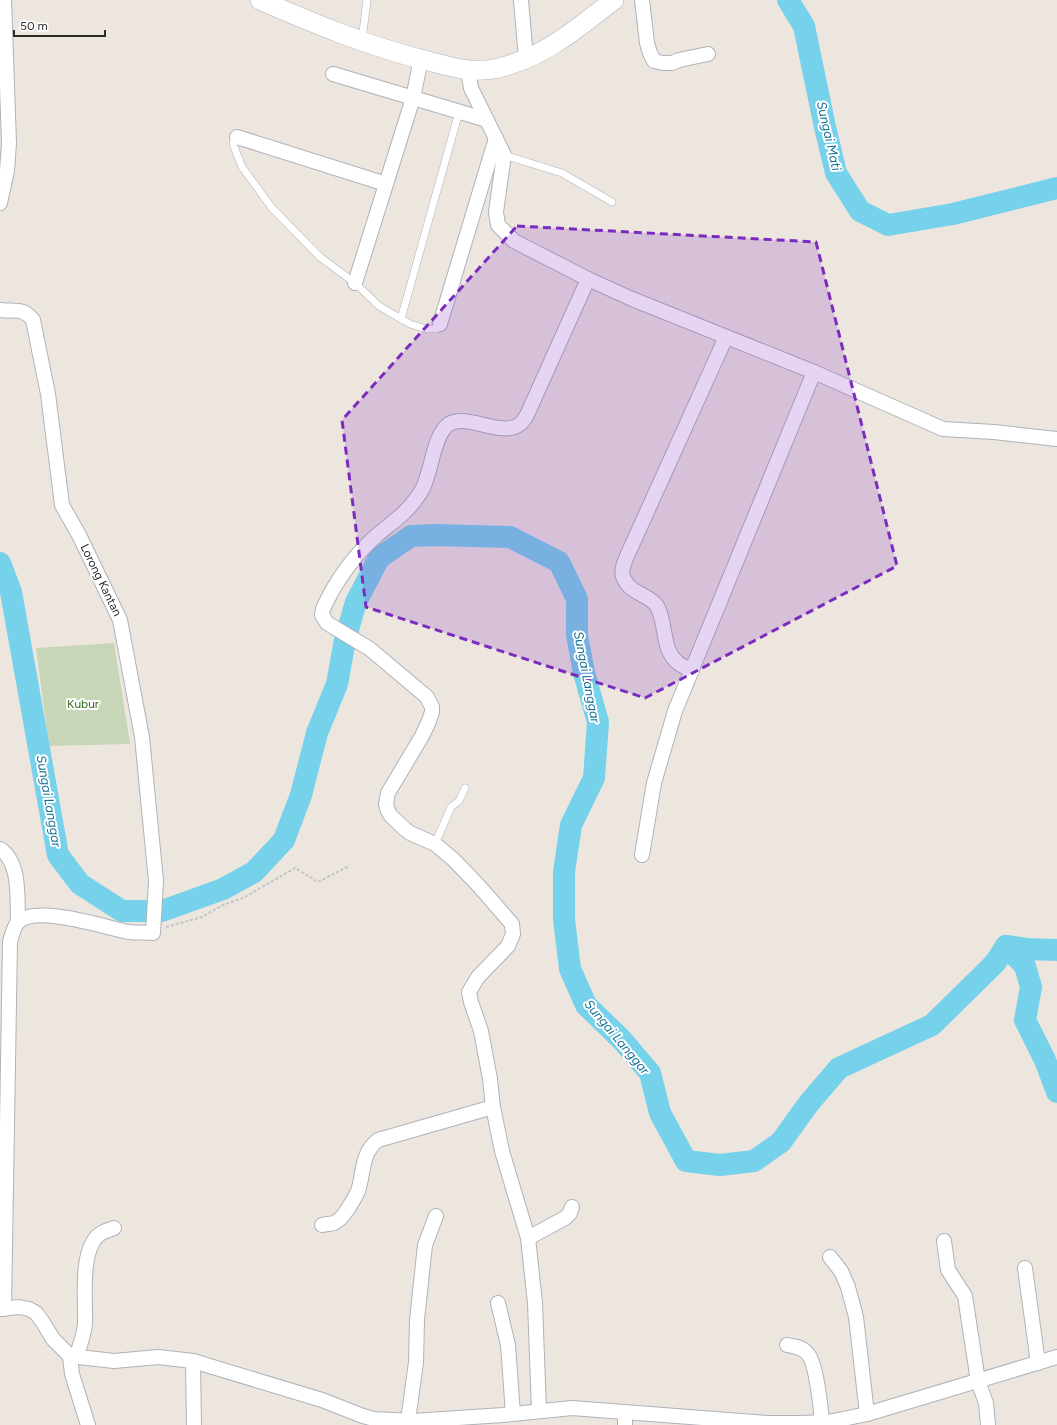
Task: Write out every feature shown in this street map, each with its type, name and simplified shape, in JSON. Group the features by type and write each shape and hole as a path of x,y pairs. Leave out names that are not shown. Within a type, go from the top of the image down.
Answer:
{"main road":[{"path":"260,0 310,22 362,41 421,59 468,71 495,69 526,59 553,45 614,0"}],"street":[{"path":"0,203 7,171 9,143 4,0"},
{"path":"521,0 526,59"},
{"path":"642,0 647,43 654,61 663,64 672,63 679,60 708,54"},
{"path":"355,283 412,98 421,59"},
{"path":"468,71 471,88 504,155 496,212 498,224 514,241 588,279 632,299 814,372 944,429 994,432 1057,439"},
{"path":"333,74 487,120"},
{"path":"238,137 386,184"},
{"path":"440,324 496,138"},
{"path":"539,1410 535,1303 528,1238 502,1151 493,1107 490,1079 481,1031 469,992 478,977 508,946 513,934 512,924 454,860 435,844 410,833 391,816 388,811 386,804 388,793 422,736 432,712 431,703 427,697 370,649 327,622 322,615 323,610 354,558 376,536 403,514 418,496 427,479 439,435 447,425 454,422 464,422 507,429 521,424 527,415 588,279"},
{"name":"Lorong Kantan","path":"0,310 20,310 29,314 33,320 48,394 62,504 79,535 120,620 142,738 156,881 153,929"},
{"path":"692,670 678,663 668,650 664,636 662,615 655,604 627,586 622,570 726,337"},
{"path":"642,855 654,783 675,711 814,372"},
{"path":"0,849 5,852 16,872 18,922 10,941 2,1309 29,1309 36,1313 53,1339 73,1356 114,1361 158,1357 193,1361 322,1400 369,1418 412,1422 506,1418 539,1410 572,1408 625,1418 768,1423 822,1422 867,1414 1057,1358"},
{"path":"18,922 24,918 37,915 96,923 129,932 153,929"},
{"path":"322,1225 334,1223 343,1216 351,1205 358,1191 366,1156 373,1144 378,1140 493,1107"},
{"path":"528,1238 565,1218 570,1213 572,1207"},
{"path":"412,1422 416,1362 417,1312 425,1245 436,1216"},
{"path":"88,1425 72,1374 73,1356 83,1336 85,1323 86,1263 93,1243 99,1235 114,1228"},
{"path":"944,1241 948,1270 965,1296 978,1381 986,1403 988,1425"},
{"path":"830,1257 841,1271 848,1287 856,1317 867,1414"},
{"path":"1025,1268 1038,1363"},
{"path":"498,1303 508,1344 506,1418"},
{"path":"787,1345 799,1347 808,1353 813,1362 822,1422"},
{"path":"193,1361 194,1425"}],"lane":[{"path":"362,41 367,0"},
{"path":"401,319 460,112"},
{"path":"238,137 235,138 233,144 242,167 272,208 320,257 355,283 379,306 401,319 410,324 431,330 437,329 440,324"},
{"path":"504,155 562,173 612,202"},
{"path":"435,844 451,807 459,801 465,788"}],"path":[{"path":"153,929 202,917 223,905 243,898 295,868 318,882 349,866"}],"highlighted area":[{"path":"517,226 816,242 897,566 645,698 366,607 342,420"}],"green space":[{"name":"Kubur","path":"114,643 130,744 49,746 36,648"}],"waterway":[{"name":"Sungai Mati","path":"788,0 804,26 836,173 860,211 888,225 953,214 1057,188"},
{"name":"Sungai Langgar","path":"0,563 11,592 58,855 80,884 122,911 162,911 223,889 254,872 284,840 301,795 317,733 337,684 345,640 356,602 379,558 411,536 433,535 510,537 559,562 577,599 577,635 584,673 598,722 594,778 571,825 564,872 564,919 570,969 586,1005 622,1040 650,1073 660,1113 686,1161 720,1165 754,1161 781,1142 809,1103 839,1068 932,1025 995,963 1006,946 1027,949 1057,950"},
{"path":"1006,946 1025,966 1031,987 1025,1020 1045,1060 1057,1092"}]}
